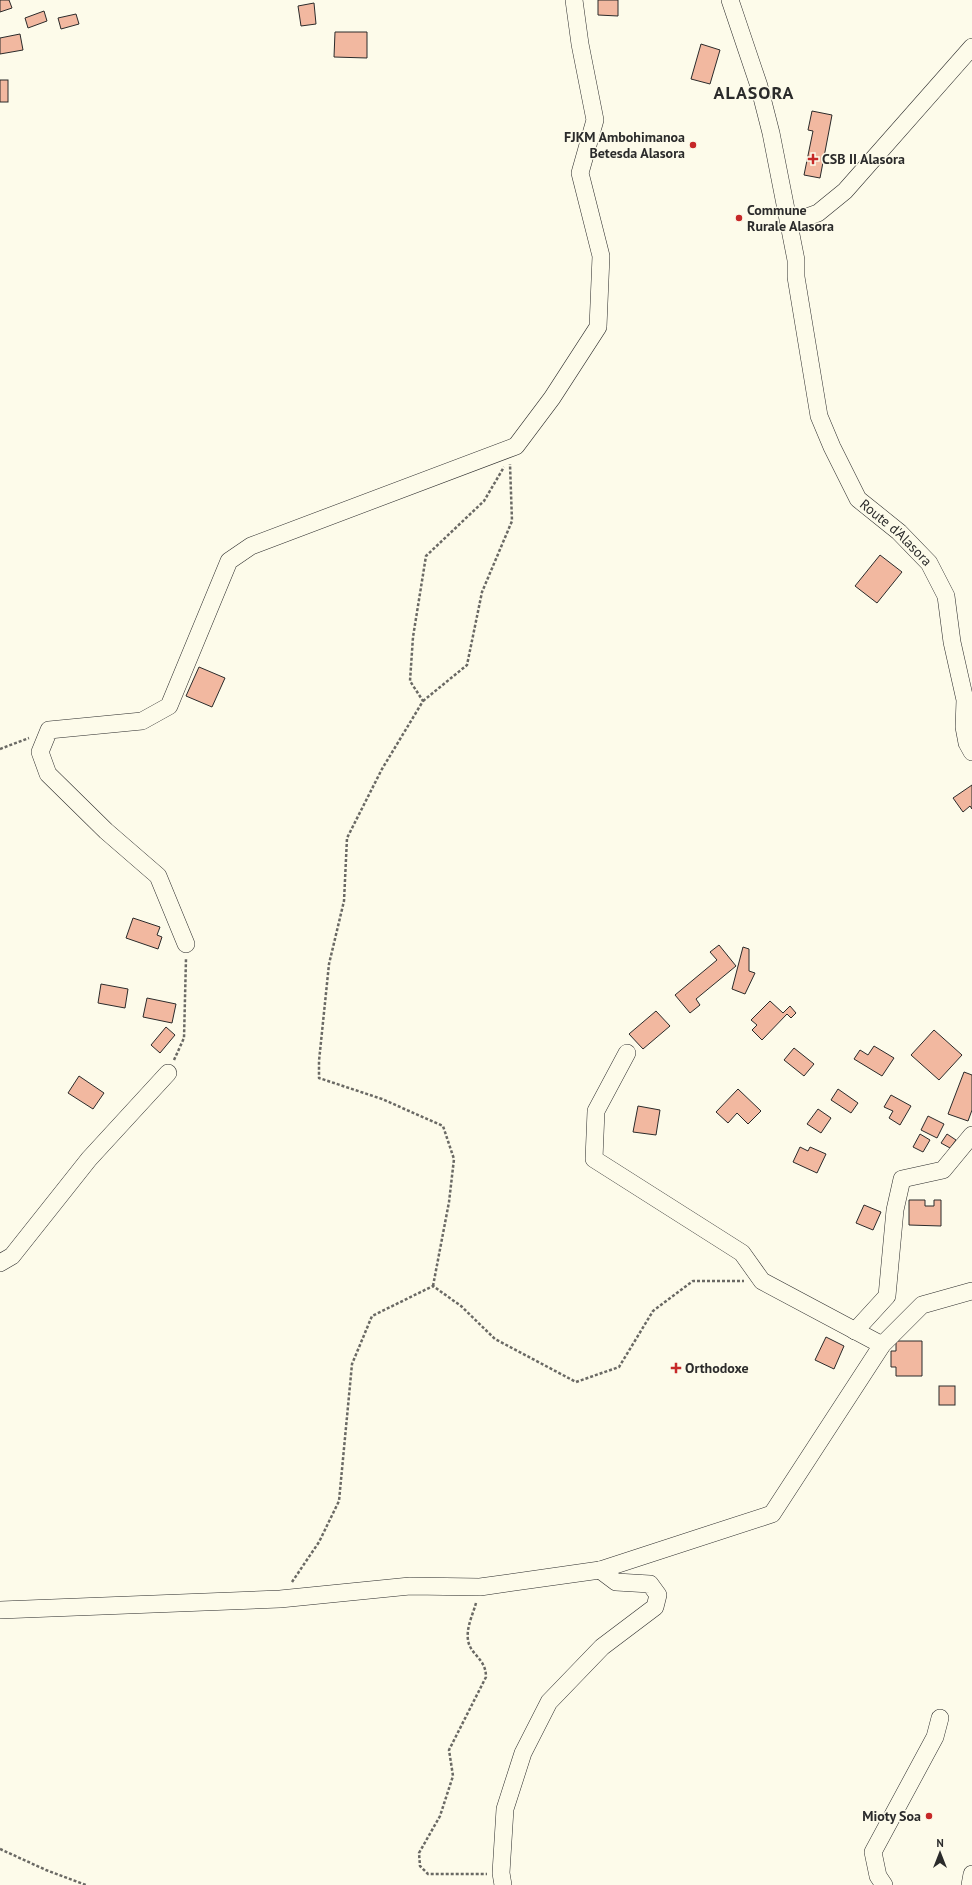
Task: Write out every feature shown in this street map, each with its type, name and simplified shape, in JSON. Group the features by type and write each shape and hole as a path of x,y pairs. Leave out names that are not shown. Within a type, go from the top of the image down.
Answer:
{"street":[{"path":"186,944 158,876 106,831 48,774 40,752 49,730 142,720 169,706 229,560 251,546 516,446 552,398 598,327 600,256 580,173 595,120 580,44 574,0"},
{"name":"Route d'Alasora","path":"730,0 759,86 790,223 796,260 796,277 819,416 832,447 858,499 899,532 928,563 946,596 952,642 968,700 964,726 967,743 972,752"},
{"path":"790,223 818,213 845,191 972,47"},
{"path":"627,1053 596,1111 594,1159 742,1253 762,1281 882,1345"},
{"path":"0,1263 12,1256 89,1159 168,1073"},
{"path":"855,1331 887,1296 895,1210 902,1179 943,1170 972,1135"},
{"path":"0,1610 280,1599 410,1586 480,1587 600,1570 772,1514 882,1345 922,1305 972,1291"},
{"path":"502,1879 505,1809 523,1753 549,1702 602,1646 655,1607 658,1595 650,1584 616,1582 600,1570"},
{"path":"884,1885 878,1876 873,1852 935,1737 940,1718"},
{"path":"970,1885 972,1874"}],"path":[{"path":"423,701 410,681 413,637 426,556 484,501 509,458 512,521 482,592 466,665 423,701 382,769 347,838 344,901 329,964 318,1061 318,1078 382,1098 444,1126 454,1159 449,1202 433,1286"},
{"path":"0,749 49,730"},
{"path":"168,1073 184,1038 186,944"},
{"path":"433,1286 461,1306 495,1339 576,1382 619,1367 652,1311 693,1281 762,1281"},
{"path":"280,1599 318,1542 339,1501 352,1364 372,1316 433,1286"},
{"path":"480,1587 467,1634 468,1642 486,1668 486,1677 449,1750 453,1776 440,1816 419,1853 420,1866 428,1874 502,1879"},
{"path":"0,1849 46,1870 86,1885"}],"building":[{"path":"0,0 9,0 12,8 0,12"},
{"path":"598,0 618,0 618,16 598,15"},
{"path":"314,3 316,24 301,26 298,6"},
{"path":"44,11 47,21 28,28 25,18"},
{"path":"76,14 79,24 61,29 58,18"},
{"path":"335,32 367,32 367,58 334,57"},
{"path":"20,34 23,50 0,54 0,38"},
{"path":"701,44 720,50 710,84 691,79"},
{"path":"0,80 8,80 8,102 0,102"},
{"path":"812,111 832,115 820,178 804,175 813,131 808,130"},
{"path":"880,555 902,572 877,603 855,586"},
{"path":"199,667 225,678 212,707 186,696"},
{"path":"972,785 972,809 970,806 963,812 953,798"},
{"path":"133,918 160,927 157,935 162,937 158,949 126,938"},
{"path":"719,945 736,966 696,999 700,1005 690,1013 675,995 717,960 710,952"},
{"path":"743,947 749,949 749,971 755,973 745,994 732,989"},
{"path":"101,984 128,989 125,1008 98,1003"},
{"path":"147,998 176,1004 172,1023 143,1017"},
{"path":"770,1001 783,1013 790,1006 796,1013 791,1018 787,1014 762,1040 752,1030 757,1025 751,1020"},
{"path":"656,1011 670,1026 643,1049 629,1034"},
{"path":"166,1027 175,1035 160,1053 151,1045"},
{"path":"934,1030 962,1055 939,1080 911,1055"},
{"path":"874,1046 894,1058 882,1076 854,1059 860,1050 868,1055"},
{"path":"794,1048 814,1064 804,1076 784,1060"},
{"path":"964,1072 972,1075 972,1110 968,1121 948,1114"},
{"path":"79,1076 104,1093 93,1109 68,1093"},
{"path":"738,1089 761,1111 748,1124 737,1113 728,1123 716,1112"},
{"path":"838,1089 858,1103 851,1113 831,1100"},
{"path":"891,1095 911,1106 900,1125 889,1118 893,1111 884,1107"},
{"path":"638,1106 660,1110 656,1135 633,1132"},
{"path":"818,1109 831,1118 821,1133 807,1124"},
{"path":"928,1116 944,1124 937,1138 921,1130"},
{"path":"920,1134 930,1140 923,1152 913,1147"},
{"path":"947,1134 956,1140 950,1148 941,1143"},
{"path":"800,1147 808,1151 810,1147 826,1154 817,1173 793,1162"},
{"path":"909,1200 925,1200 925,1206 934,1206 934,1200 941,1200 941,1226 909,1225"},
{"path":"864,1205 881,1212 873,1230 856,1223"},
{"path":"826,1337 844,1346 834,1369 815,1360"},
{"path":"896,1341 922,1341 922,1376 896,1376 896,1367 891,1367 891,1351 896,1351"},
{"path":"939,1386 955,1386 955,1405 939,1405"}],"place":[{"name":"FJKM Ambohimanoa Betesda Alasora","path":"693,145"},
{"name":"CSB II Alasora","path":"813,159"},
{"name":"Commune Rurale Alasora","path":"739,218"},
{"name":"Orthodoxe","path":"676,1368"},
{"name":"Mioty Soa","path":"929,1816"}],"district":[{"name":"ALASORA","path":"754,93"}]}
